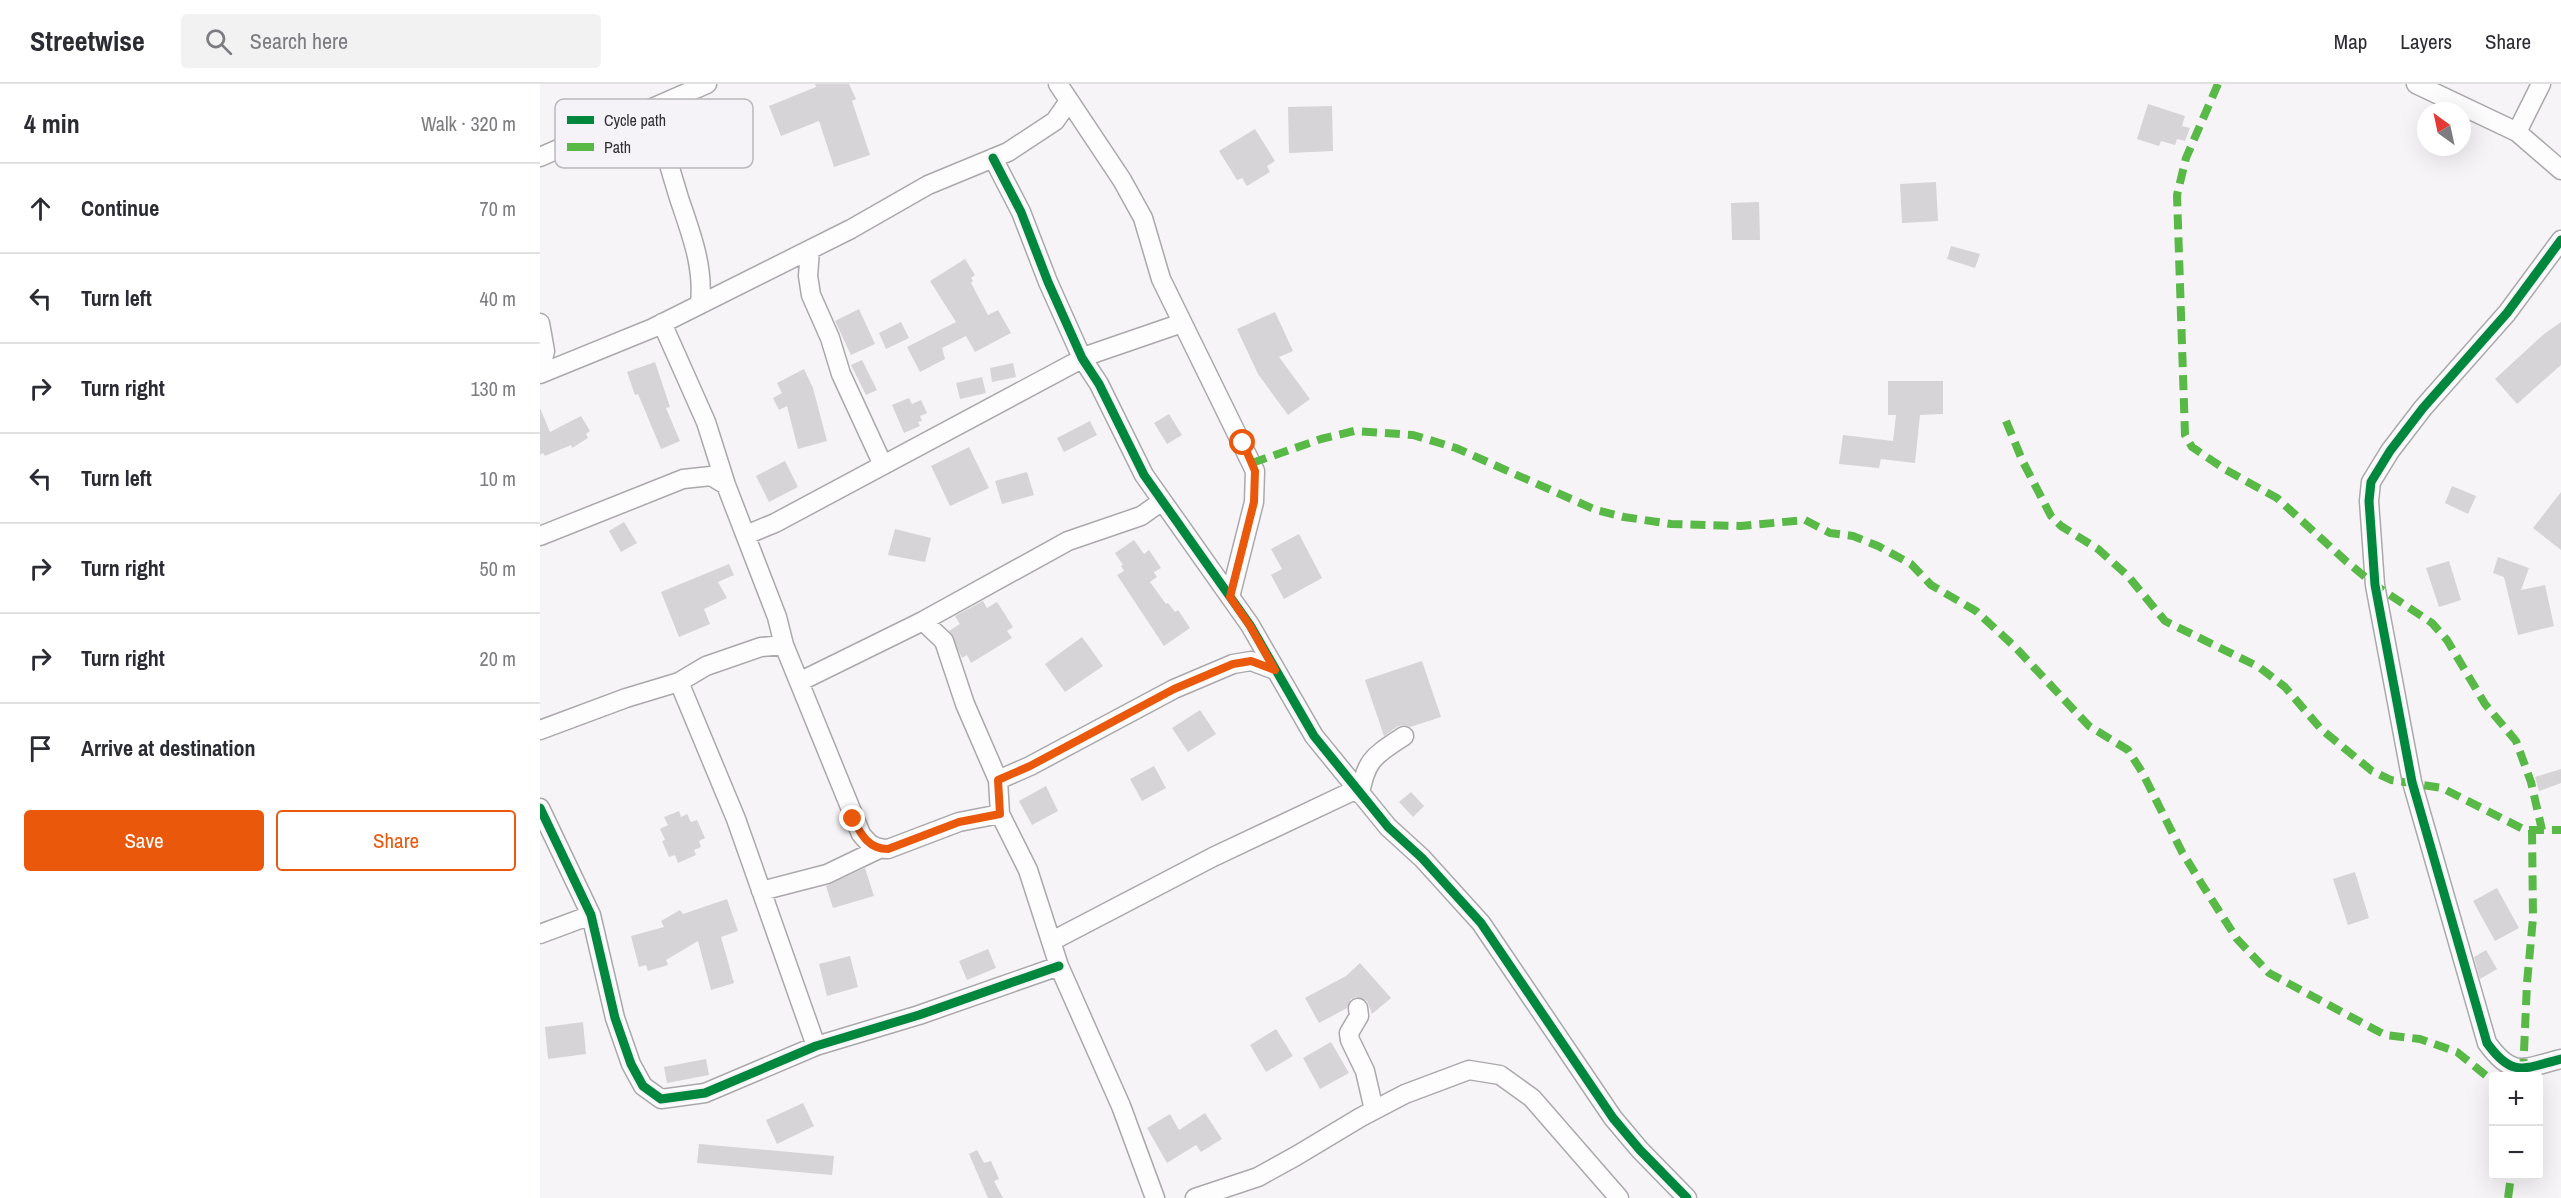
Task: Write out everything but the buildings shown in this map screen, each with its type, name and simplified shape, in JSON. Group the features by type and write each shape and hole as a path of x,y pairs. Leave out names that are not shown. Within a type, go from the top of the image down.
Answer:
{"street":[{"path":"673,99 706,84"},
{"path":"1059,84 1122,180 1143,218 1161,279 1255,471 1254,502 1230,597"},
{"path":"2416,84 2517,132 2561,170"},
{"path":"2517,132 2541,84"},
{"path":"540,372 662,323 810,250 928,185 1008,152 1055,121 1070,101"},
{"path":"540,157 555,150"},
{"path":"993,158 1021,212 1048,282 1082,358 1099,384 1144,475 1250,626 1314,736 1388,827 1422,858 1481,923 1613,1118 1640,1150 1687,1198"},
{"path":"669,168 699,262 702,284 700,303"},
{"path":"2561,240 2507,313 2423,408 2390,451 2371,482 2369,501 2375,585 2412,782 2487,1043 2498,1058 2513,1068 2524,1068 2561,1059"},
{"path":"810,250 808,276 811,295 830,338 841,374 882,465"},
{"path":"540,323 545,351 540,372"},
{"path":"662,323 706,422 726,485 777,617 784,645 801,681 853,819 870,845 879,849 888,849 959,822 1000,814"},
{"path":"746,535 776,523 1082,358 1133,338 1182,323"},
{"path":"540,536 683,479 711,476 726,485"},
{"path":"801,681 923,621 1068,541 1141,516 1161,502"},
{"path":"923,621 945,641 965,704 998,780 1000,814 1028,870 1059,966 1121,1106 1155,1198"},
{"path":"540,730 626,698 679,682 706,666 761,647 784,645"},
{"path":"998,780 1030,766 1174,689 1233,664 1251,661 1275,670"},
{"path":"679,682 736,819 816,1046"},
{"path":"1052,941 1213,857 1358,792 1367,765 1404,736"},
{"path":"540,808 591,915 615,1018 631,1064 643,1086 661,1099 705,1093 816,1046 920,1015 1059,966"},
{"path":"761,891 827,873 879,849"},
{"path":"540,934 591,915"},
{"path":"1358,1008 1359,1016 1349,1033 1350,1040 1365,1071 1374,1110"},
{"path":"1195,1198 1258,1177 1374,1110 1439,1080 1469,1070 1500,1075 1533,1098 1619,1198"}],"marked path":[{"path":"2218,84 2186,158 2177,195 2185,435 2192,447 2226,470 2277,498 2375,585 2432,623 2447,640 2485,704 2516,741 2531,782 2542,830"},
{"path":"2006,421 2023,462 2051,516 2061,526 2098,549 2128,576 2165,621 2259,667 2285,687 2321,729 2372,771 2391,780 2442,788 2525,830 2561,830"},
{"path":"1252,463 1321,439 1354,431 1413,435 1456,448 1596,510 1624,517 1671,524 1741,526 1805,520 1830,533 1853,536 1878,546 1911,564 1931,585 1976,611 2014,646 2089,726 2128,750 2142,772 2182,852 2203,886 2237,939 2269,973 2385,1035 2420,1039 2457,1052 2489,1078"},
{"path":"2523,1072 2527,983 2533,918 2532,830"},
{"path":"2508,1198 2510,1180"}],"cycle path":[{"path":"993,158 1021,212 1048,282 1082,358 1099,384 1144,475 1250,625 1314,736 1388,827 1422,858 1481,923 1613,1118 1640,1150 1687,1198"},
{"path":"2561,240 2507,313 2423,408 2390,451 2371,482 2369,501 2375,585 2412,782 2487,1043 2504,1062 2520,1068 2561,1059"},
{"path":"540,808 591,915 615,1018 631,1064 643,1086 661,1099 705,1093 816,1046 919,1015 1059,966"}],"route":[{"path":"853,819 870,845 879,849 888,849 959,822 1000,814 998,780 1030,766 1174,689 1233,664 1251,661 1275,670 1250,626 1230,597 1238,557 1254,502 1255,471 1243,443"}]}
